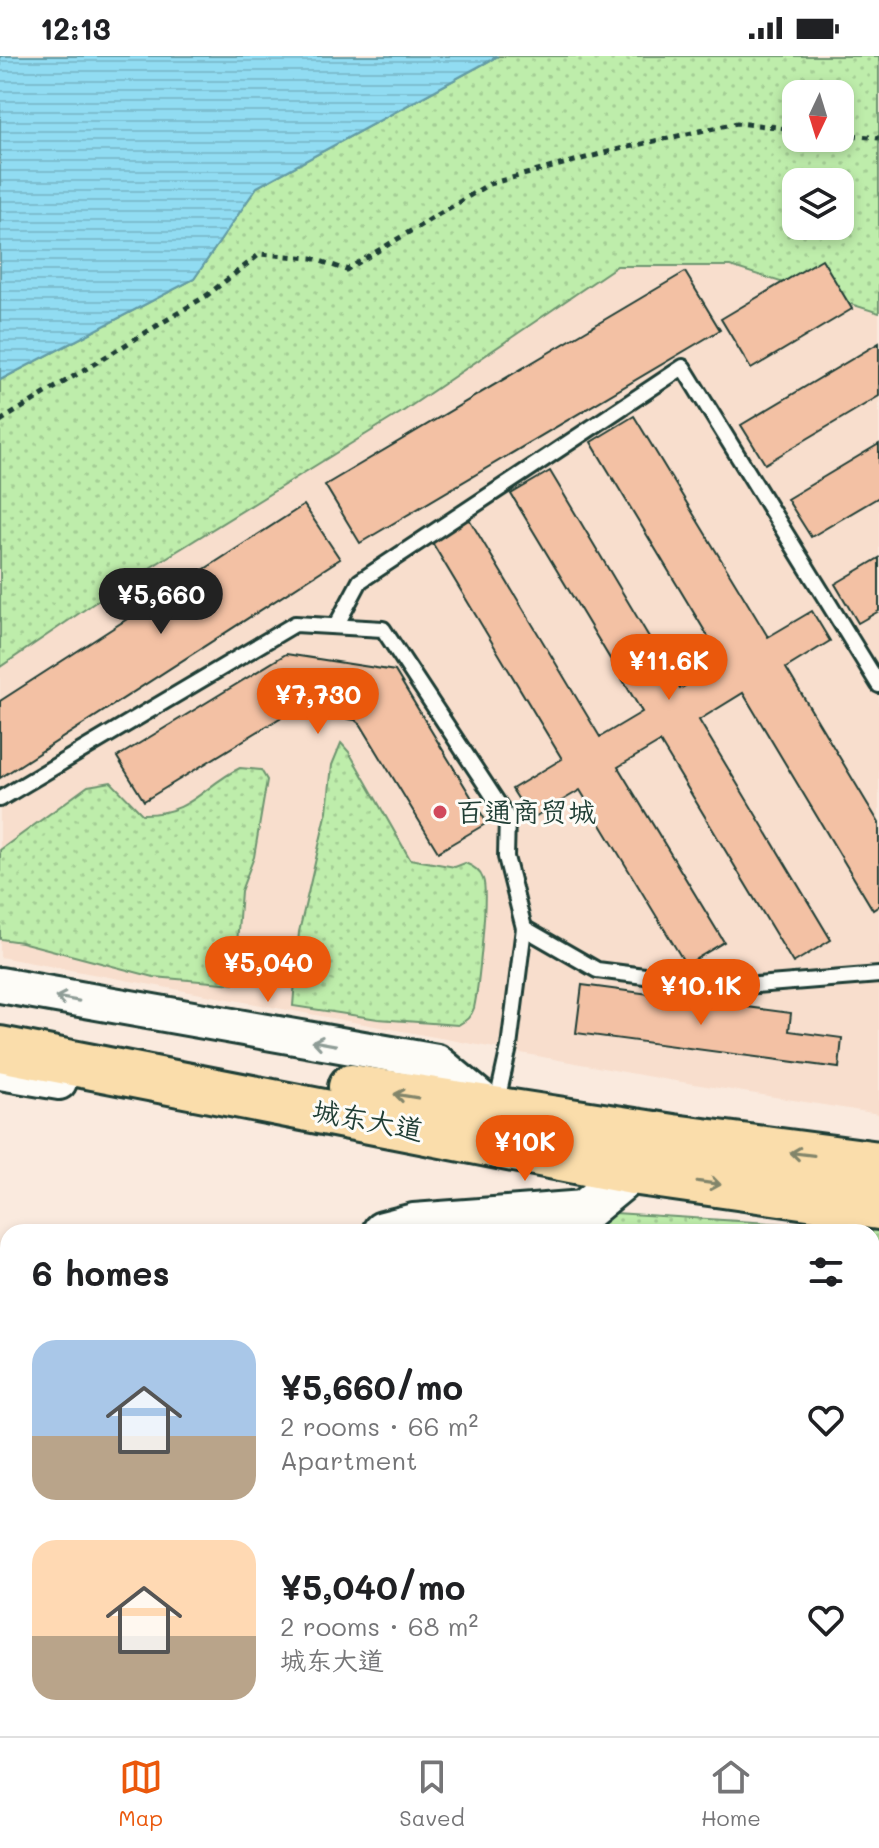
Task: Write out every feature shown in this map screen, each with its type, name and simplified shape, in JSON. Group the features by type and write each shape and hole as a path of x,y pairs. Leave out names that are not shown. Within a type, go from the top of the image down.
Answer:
{"main road":[{"name":"城东大道","path":"0,1018 360,1089 498,1128 632,1172 879,1207"},
{"name":"城东大道","path":"0,1049 498,1128 673,1137 879,1164"},
{"path":"414,1224 584,1211 673,1137"}],"street":[{"path":"0,985 437,1062 498,1128 460,1155 0,1072"}],"lane":[{"path":"336,626 360,581 683,367 879,685"},
{"path":"0,799 295,624 383,629 507,817 506,857 524,928 498,1128"},
{"path":"524,928 597,970 627,974 732,987 879,975"}],"path":[{"path":"0,421 206,296 260,254 312,258 346,270 489,184 623,148 737,123 782,128"},
{"path":"854,135 879,138"}],"shaded area":[{"name":"百通商贸城","path":"617,266 730,266 879,313 879,1114 657,1078 0,957 0,667 106,595 402,412"}],"green space":[{"path":"498,56 879,56 879,313 730,266 617,266 402,412 106,595 0,667 0,380 194,279 257,187"},
{"path":"341,743 410,859 455,867 465,863 476,869 483,879 484,921 476,998 471,1014 458,1025 378,1019 293,1006 299,932 327,811 332,765"},
{"path":"240,768 261,770 267,780 254,857 241,891 234,984 154,977 0,939 0,850 88,786 111,782 142,814 159,813 185,805"},
{"path":"584,1211 786,1224 520,1224"}],"water":[{"path":"0,56 498,56 257,187 194,279 0,380"}],"building":[{"path":"822,259 852,309 751,369 721,319"},
{"path":"685,272 720,330 360,543 325,485"},
{"path":"879,343 879,396 765,464 741,425"},
{"path":"634,416 768,637 812,611 830,641 786,668 879,823 879,906 873,910 743,693 699,720 831,940 793,963 660,742 618,767 724,942 686,965 580,790 531,819 512,789 562,759 430,539 468,517 600,737 642,712 511,494 550,471 680,689 724,663 591,442"},
{"path":"879,444 879,497 811,537 787,499"},
{"path":"304,505 340,559 0,778 0,701"},
{"path":"879,558 879,611 858,623 835,584"},
{"path":"286,654 395,671 487,823 438,852 361,725 355,720 293,710 144,801 117,757"},
{"path":"582,985 791,1013 789,1031 842,1038 839,1068 576,1033"}],"place":[{"name":"百通商贸城","path":"440,812"}]}
